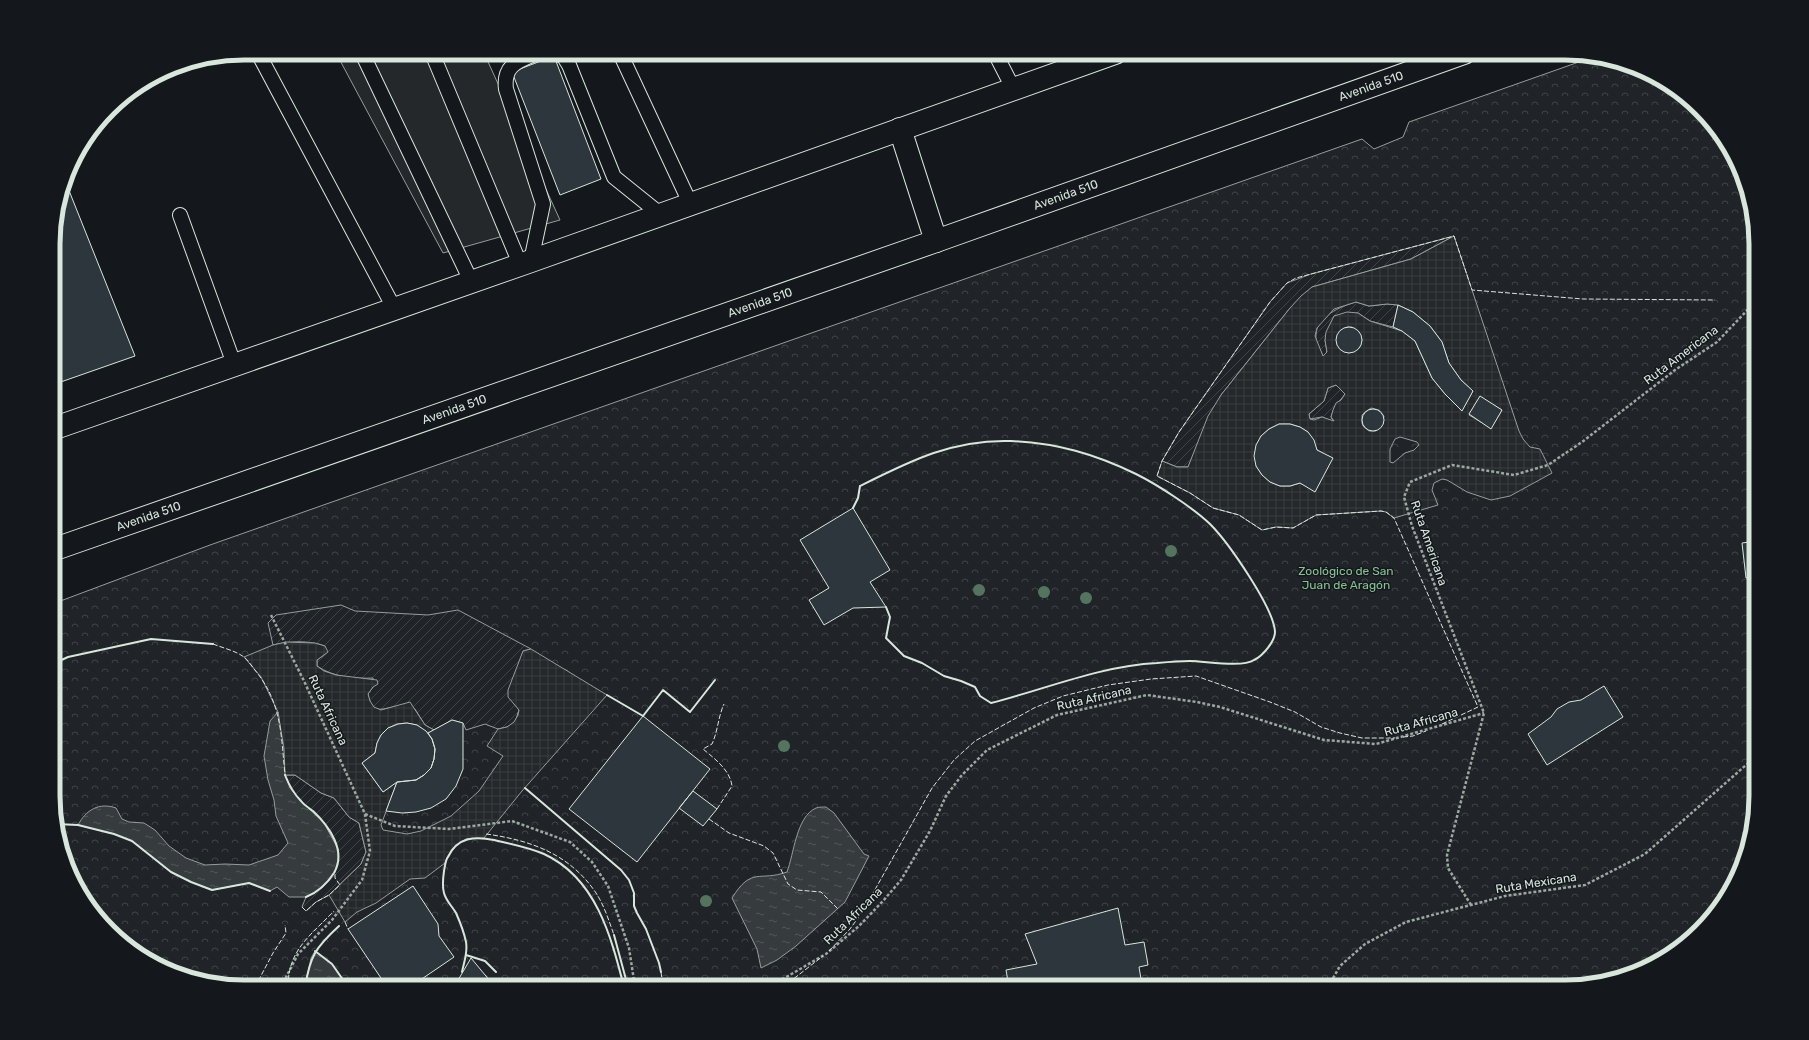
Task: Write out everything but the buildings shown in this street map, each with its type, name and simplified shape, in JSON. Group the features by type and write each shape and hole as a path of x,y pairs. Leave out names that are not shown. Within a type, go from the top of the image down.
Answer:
{"main road":[{"path":"60,426 1096,60"},
{"name":"Avenida 510","path":"60,547 936,241 1444,60"},
{"path":"900,129 936,241"}],"lane":[{"path":"262,60 394,308"},
{"path":"365,60 472,281"},
{"path":"435,60 525,262"},
{"path":"522,60 512,65 507,72 505,80 506,89 543,204 525,262"},
{"path":"566,60 614,178 660,214"},
{"path":"623,60 690,203"},
{"path":"999,60 1014,90"},
{"path":"180,215 234,364"}],"path":[{"name":"Ruta Americana","path":"1484,713 1412,526 1404,497 1410,482 1452,465 1514,475 1548,465 1582,442 1675,370 1717,342 1749,308"},
{"name":"Ruta Africana","path":"271,615 304,680 365,814 370,851 362,880 332,920 298,954 285,980"},
{"name":"Ruta Africana","path":"781,980 826,954 859,926 883,901 901,880 930,831 946,796 962,775 987,750 1057,715 1147,695 1220,707 1324,740 1376,744 1484,713"},
{"path":"1471,905 1448,868 1447,855 1484,713"},
{"name":"Ruta Mexicana","path":"1332,980 1340,966 1366,944 1406,922 1505,896 1585,885 1638,858 1749,763"},
{"path":"365,814 395,826 449,829 512,821 570,842 592,862 608,886 629,948 634,980"}],"green space":[{"name":"Zoológico de San Juan de Aragón","path":"1582,61 1613,66 1635,74 1657,85 1677,98 1695,114 1711,132 1724,152 1735,174 1743,196 1749,232 1749,808 1743,844 1730,877 1718,898 1695,926 1677,942 1657,955 1635,966 1613,974 1577,980 232,980 196,974 163,961 142,949 114,926 98,908 85,888 74,866 66,844 60,808 60,601 210,545 1362,139 1374,149 1403,137 1409,122"},
{"path":"1454,236 1411,259 1312,287 1290,308 1221,395 1188,467 1177,467 1162,461 1179,432 1270,302 1287,283 1311,274"},
{"path":"1356,302 1369,306 1387,304 1398,305 1393,327 1370,321 1358,313 1334,316 1325,340 1327,352 1323,356 1316,340 1317,329 1320,323 1330,313 1343,306"},
{"path":"1336,385 1345,394 1332,412 1331,417 1334,422 1322,417 1310,419 1309,414 1324,401 1328,388"},
{"path":"341,605 355,611 428,615 458,610 531,649 523,651 509,697 519,710 515,722 507,727 498,729 485,724 466,730 463,723 452,720 434,730 425,725 415,709 398,706 376,709 371,704 368,694 373,687 373,678 358,678 337,675 317,666 317,660 324,655 325,646 299,642 273,645 268,623 276,615"},
{"path":"285,775 295,775 321,793 334,798 349,817 359,823 366,852 361,864 329,895 316,902 306,911 302,907 306,897 315,893 326,883 332,872 338,849 324,823 290,788"}],"shaded area":[{"path":"340,60 487,60 560,220 443,253"},
{"path":"1454,236 1519,431 1523,439 1530,447 1540,449 1552,473 1510,496 1491,500 1467,492 1447,480 1442,479 1434,483 1432,490 1438,505 1394,518 1386,512 1381,511 1316,515 1293,528 1276,527 1262,530 1239,515 1213,508 1190,493 1157,476 1162,461 1177,467 1188,467 1208,416 1221,395 1301,296 1312,287 1411,259","holes":["1356,302 1369,306 1387,304 1398,305 1413,312 1430,326 1442,342 1449,363 1461,380 1473,391 1462,410 1445,394 1432,378 1415,341 1402,331 1370,321 1358,313 1347,312 1334,316 1326,332 1325,340 1327,352 1323,356 1315,336 1317,328 1334,309","1347,327 1352,327 1359,332 1362,340 1360,347 1349,353 1341,350 1337,343 1340,331","1336,385 1345,394 1341,400 1336,403 1333,410 1331,417 1334,421 1322,417 1314,420 1310,419 1309,414 1324,401 1328,388","1480,397 1502,410 1491,428 1469,415","1371,408 1379,410 1384,416 1382,426 1376,431 1369,431 1363,426 1362,415","1279,424 1290,424 1300,427 1308,432 1317,450 1332,458 1315,491 1300,483 1290,486 1280,486 1270,482 1262,475 1256,466 1261,436 1269,429","1400,437 1417,442 1419,445 1414,450 1405,453 1393,463 1390,462 1390,449 1395,439"]},
{"path":"286,642 315,643 325,646 328,652 317,660 317,666 324,671 336,675 377,680 378,684 373,687 368,694 374,707 381,710 410,702 425,725 434,730 428,733 417,725 407,723 397,724 388,728 381,735 377,743 375,753 362,763 383,792 397,782 381,825 383,830 407,834 421,831 451,816 479,791 503,756 487,746 498,729 507,727 514,722 518,715 519,710 508,697 508,690 523,651 531,649 607,695 522,791 484,838 466,839 458,844 447,857 445,863 425,878 410,879 376,903 357,912 345,922 329,895 361,864 366,852 359,823 349,817 334,798 321,793 295,775 285,775 278,712 261,677 244,657 273,645"}],"water":[{"path":"278,712 284,749 285,775 290,788 324,823 338,849 338,860 335,871 329,880 315,893 306,897 289,897 277,887 270,891 249,883 212,890 171,872 132,841 114,834 78,825 89,811 99,807 110,806 116,808 122,819 129,822 144,823 155,830 169,846 186,858 205,865 249,865 278,855 288,843 276,816 264,756 270,721"},
{"path":"826,807 834,813 864,854 869,856 845,902 796,946 777,960 761,968 757,949 732,898 739,888 751,878 777,875 787,872 800,827 804,819 816,808"},
{"path":"315,951 332,964 343,980 306,980 311,958"}],"fence":[{"path":"1442,724 1478,707 1394,518 1386,512 1381,511 1316,515 1293,528 1276,527 1262,530 1239,515 1213,508 1190,493 1157,476 1162,461 1179,432 1270,302 1287,283 1296,278 1454,236 1472,290 1583,299 1715,300"},
{"path":"213,644 241,655 263,681 275,706 281,733 285,775"},
{"path":"829,951 850,929 863,911 932,788 954,760 975,741 1034,708 1063,696 1108,685 1151,679 1196,676 1270,702 1295,712 1321,727 1340,733 1362,738 1395,738"},
{"path":"717,809 732,786 731,780 721,765 703,749 712,744 724,704"},
{"path":"1403,737 1413,736 1426,731"},
{"path":"709,819 729,833 764,846 773,853 788,884 797,890 821,892 838,909"},
{"path":"486,834 518,840 533,845 548,851 574,868 586,880 599,898 614,935"},
{"path":"302,907 306,911 316,902 329,895 340,885 335,878 335,871"},
{"path":"289,980 296,953 309,936 334,911"},
{"path":"345,922 348,929"},
{"path":"259,980 286,933 285,925"},
{"path":"792,980 823,956"},
{"path":"661,972 662,980"}],"wall":[{"path":"853,508 858,498 860,486 914,460 951,448 990,441 1011,441 1044,444 1091,455 1136,474 1164,490 1203,517 1228,545 1249,576 1267,608 1273,621 1275,632 1273,640 1265,652 1257,658 1241,664 1186,661 1136,665 1094,673 991,703 980,696 975,687 944,676 922,663 904,656 886,638 890,617 886,607"},
{"path":"60,661 68,657 151,639 213,644"},
{"path":"607,695 643,716 663,690 690,712 715,680"},
{"path":"285,775 296,795 319,817 330,831 337,848 337,865 334,873 322,887 306,897"},
{"path":"525,788 621,870 629,880 634,893 634,906 646,929 661,972"},
{"path":"63,824 78,825 114,834 132,841 171,872 212,890 249,883 270,891"},
{"path":"462,972 466,953 466,942 456,913 444,893 443,882 445,864 456,845 473,838 480,838 532,849 544,854 562,865 577,878 589,893 599,910 607,929 622,980"},
{"path":"306,980 309,967 319,946 339,926"},
{"path":"614,935 626,980"},
{"path":"315,951 332,964 343,980"},
{"path":"466,955 485,961 496,972"}]}
